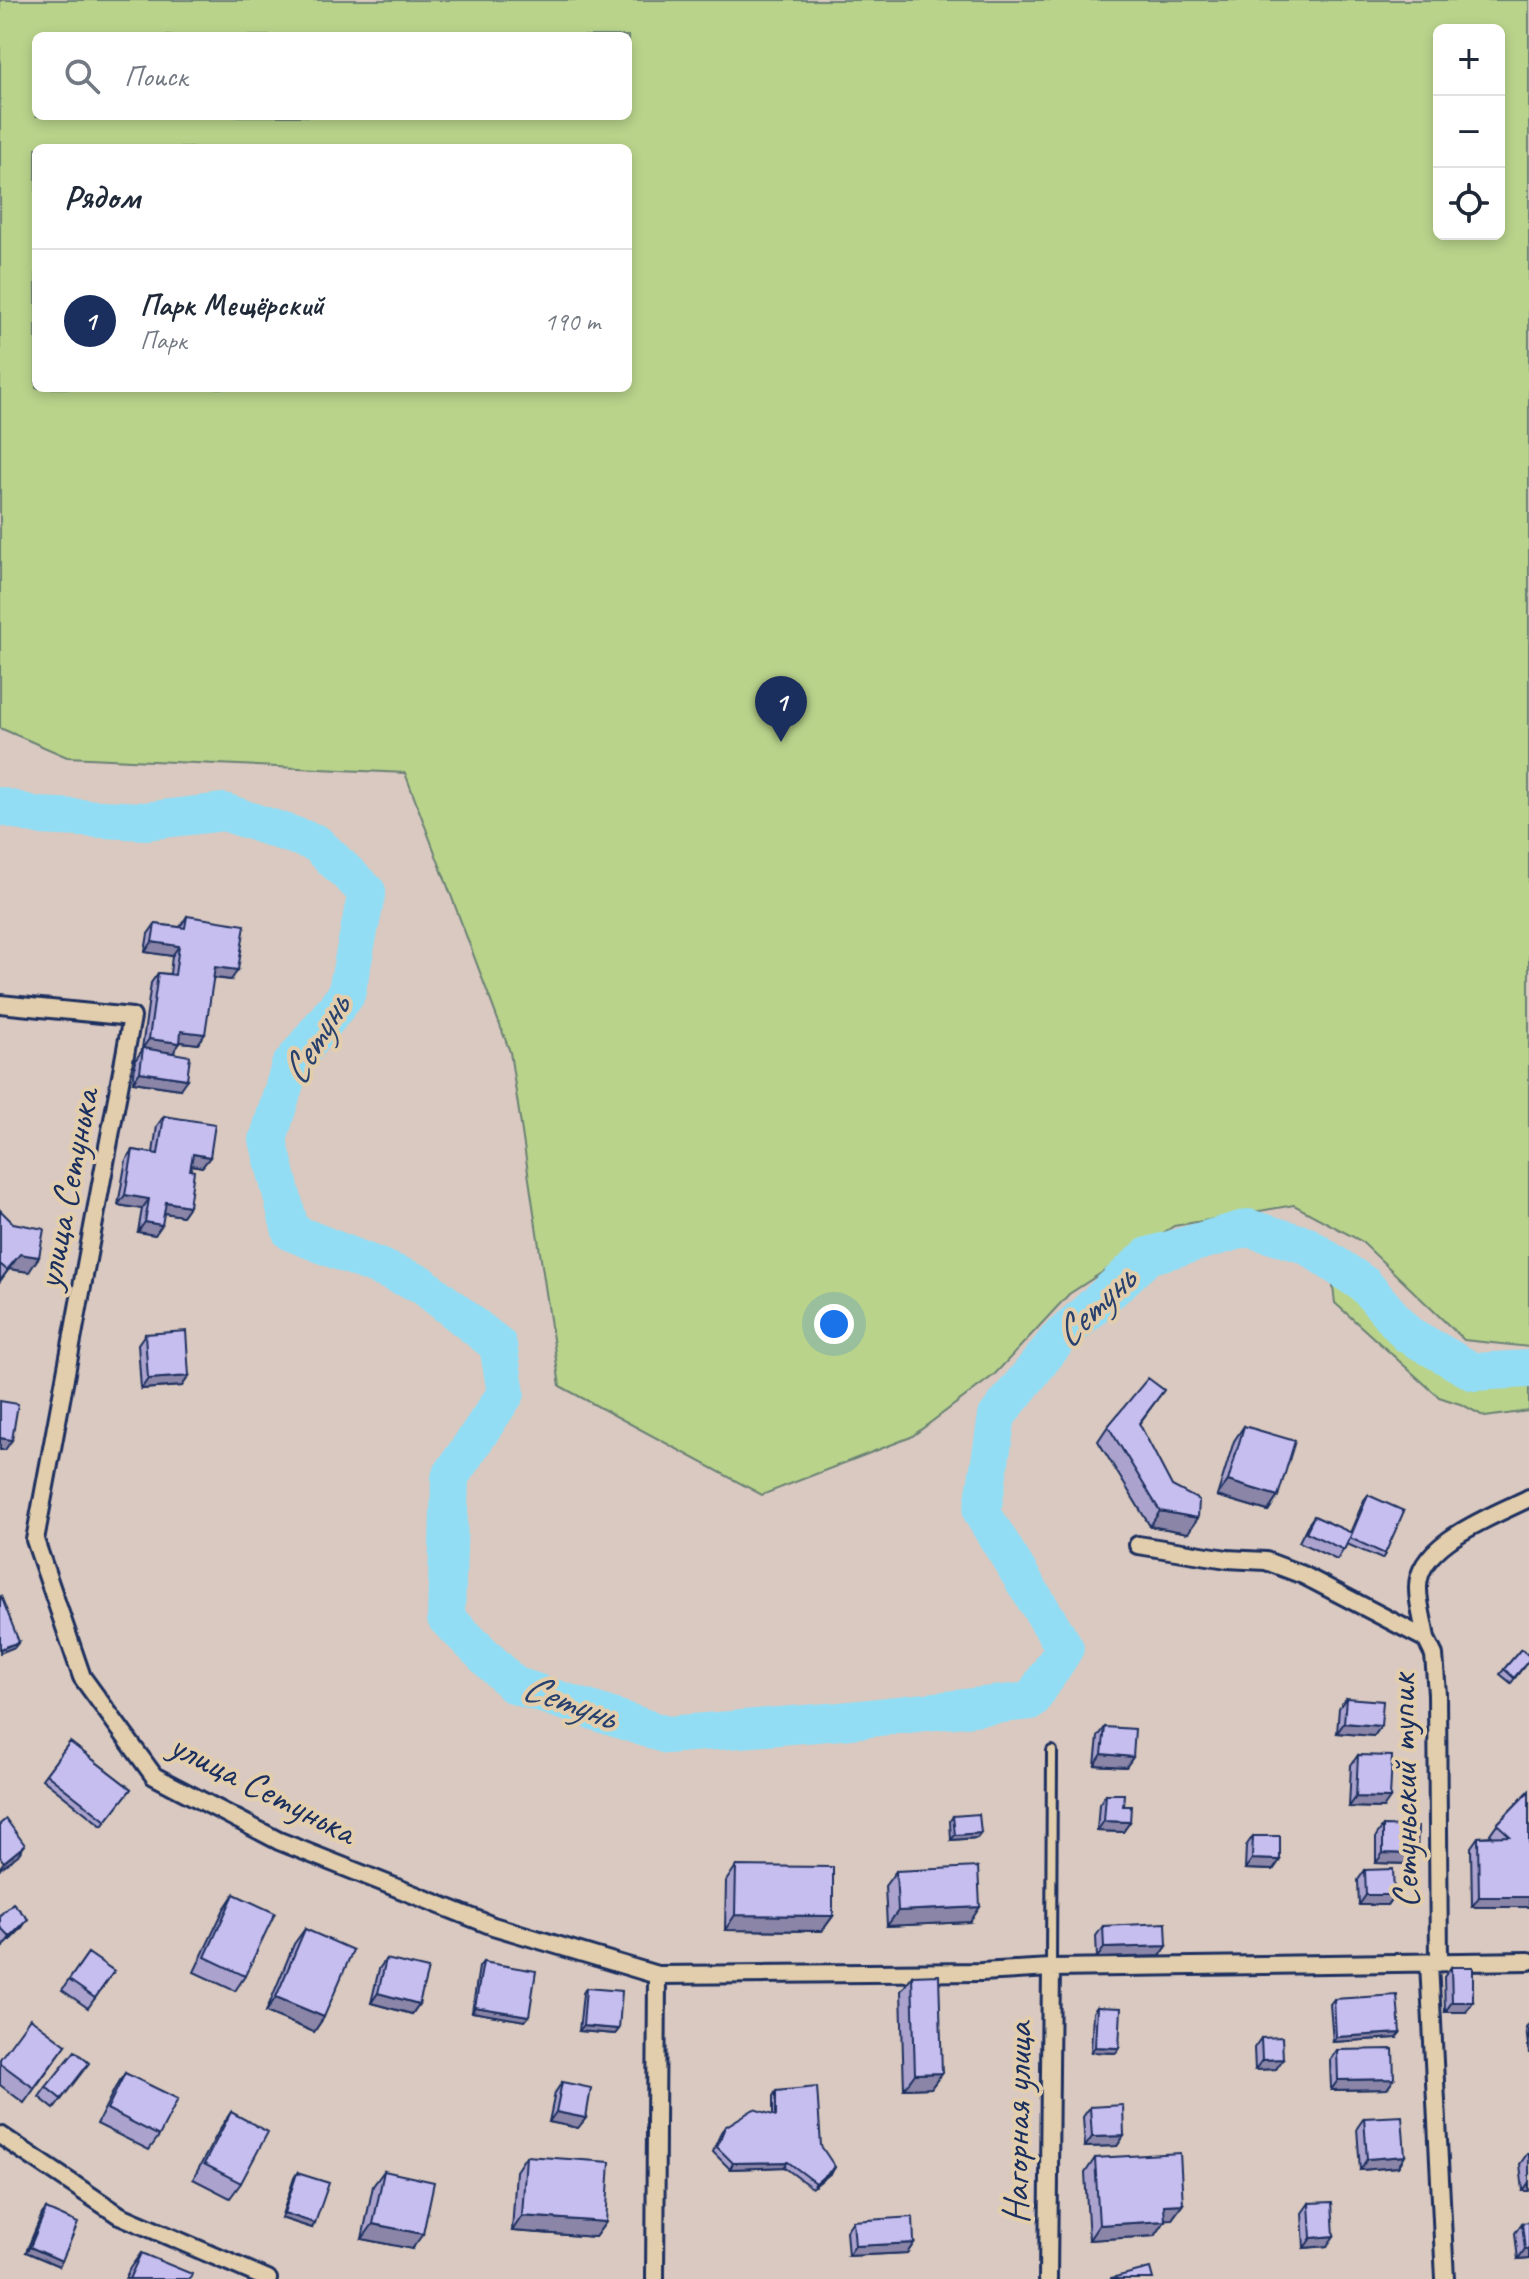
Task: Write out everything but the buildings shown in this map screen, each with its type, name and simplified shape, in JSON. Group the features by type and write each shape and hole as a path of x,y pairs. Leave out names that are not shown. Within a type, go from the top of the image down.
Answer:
{"street":[{"name":"улица Сетунька","path":"0,1004 132,1017 35,1540 82,1677 154,1776 279,1841 493,1926 657,1975"},
{"path":"1426,1639 1417,1588 1421,1569 1431,1553 1529,1498"},
{"name":"Сетуньский тупик","path":"1138,1545 1227,1559 1266,1561 1303,1575 1426,1639 1434,1655 1437,1694 1434,1963 1445,2279"},
{"path":"655,2279 657,1975 1529,1961"},
{"name":"Нагорная улица","path":"1048,2279 1051,1968"},
{"path":"0,2135 119,2215 268,2279"}],"lane":[{"path":"1051,1968 1052,1751"}],"green space":[{"path":"0,0 1529,0 1529,1347 1464,1340 1361,1241 1294,1205 1174,1226 1069,1294 994,1375 911,1437 762,1495 560,1386 510,1052 405,773 67,757 0,728"},
{"path":"1332,1279 1450,1370 1482,1380 1529,1380 1529,1411 1485,1417 1439,1397 1335,1303"}],"waterway":[{"name":"Сетунь","path":"0,806 38,816 145,821 224,812 316,843 367,892 346,995 290,1066 268,1140 291,1232 421,1284 498,1345 506,1393 450,1477 446,1618 514,1685 667,1735 1031,1701 1065,1648 982,1513 997,1416 1057,1340 1148,1256 1248,1228 1306,1245 1365,1285 1407,1334 1474,1372 1529,1369"}],"place":[{"name":"Парк Мещёрский","path":"781,742"}]}
